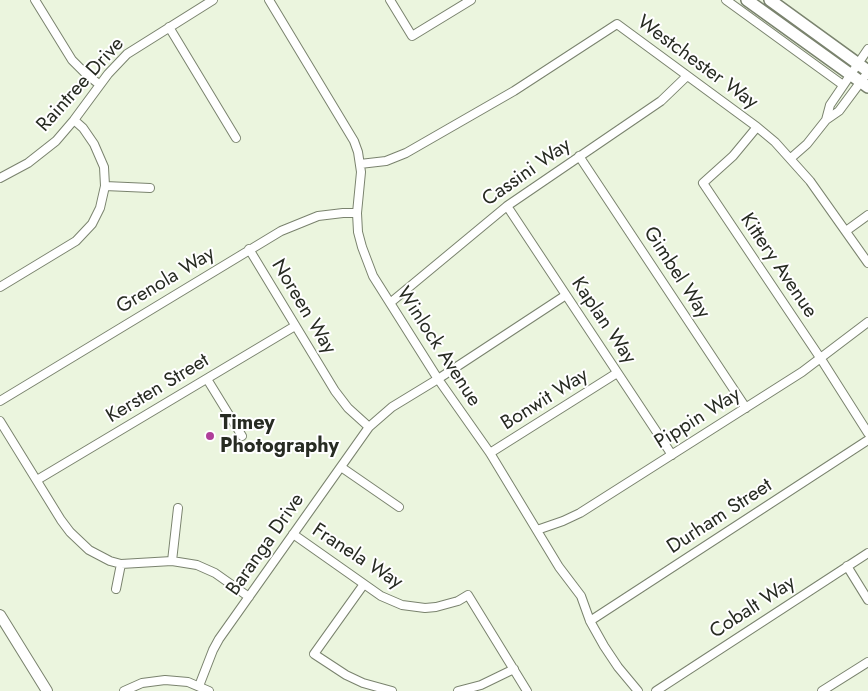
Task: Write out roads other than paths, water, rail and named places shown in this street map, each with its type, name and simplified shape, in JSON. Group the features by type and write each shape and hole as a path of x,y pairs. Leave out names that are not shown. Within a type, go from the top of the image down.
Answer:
{"main road":[{"path":"747,0 864,84"},
{"path":"770,0 868,71"}],"street":[{"path":"35,0 72,60 100,85"},
{"name":"Raintree Drive","path":"0,178 39,154 56,140 74,120 112,69 127,54 213,0"},
{"name":"Winlock Avenue","path":"269,0 354,141 360,164 357,213 358,232 373,276 438,380 490,453 559,567 581,596 590,621 618,667 638,691"},
{"path":"390,0 412,36 471,0"},
{"path":"726,0 843,85"},
{"name":"Westchester Way","path":"360,164 386,161 406,153 514,91 617,24 758,127 791,158 810,181 868,263"},
{"path":"169,27 236,138"},
{"path":"826,120 830,105 868,49"},
{"path":"791,158 806,144 826,120 839,111 864,84 868,71"},
{"name":"Cassini Way","path":"390,303 507,206 660,101 687,76"},
{"path":"0,287 76,241 95,218 100,208 105,186 105,172 100,155 91,138 74,120"},
{"name":"Kittery Avenue","path":"758,127 733,156 703,183 821,359 868,433"},
{"name":"Gimbel Way","path":"579,156 746,408"},
{"path":"105,186 150,188"},
{"name":"Kaplan Way","path":"507,206 672,455"},
{"name":"Grenola Way","path":"0,401 249,249 293,225 318,216 357,213"},
{"path":"846,231 868,215"},
{"name":"Noreen Way","path":"249,249 329,381 348,408 369,427"},
{"name":"Baranga Drive","path":"199,686 216,645 369,427 392,407 438,380 566,295"},
{"name":"Pippin Way","path":"537,530 580,513 821,359 868,322"},
{"name":"Kersten Street","path":"37,480 295,326"},
{"name":"Bonwit Way","path":"490,453 617,373"},
{"path":"207,379 242,436"},
{"path":"0,420 61,520 81,543 100,556 121,564 172,561 190,563 209,570 249,597"},
{"name":"Durham Street","path":"590,621 868,440"},
{"path":"341,467 399,507"},
{"path":"172,561 178,508"},
{"name":"Franela Way","path":"293,534 391,601 413,607 442,606 458,601 468,595 527,691"},
{"name":"Cobalt Way","path":"656,691 868,553"},
{"path":"116,589 121,564"},
{"path":"847,566 868,600"},
{"path":"364,584 314,654 346,675 363,683 392,691"},
{"path":"0,615 46,691"},
{"path":"822,691 868,662"},
{"path":"458,691 481,685 514,669"},
{"path":"124,691 142,683 165,680 182,681 209,691"}],"place":[{"name":"Timey Photography","path":"210,436"}]}
